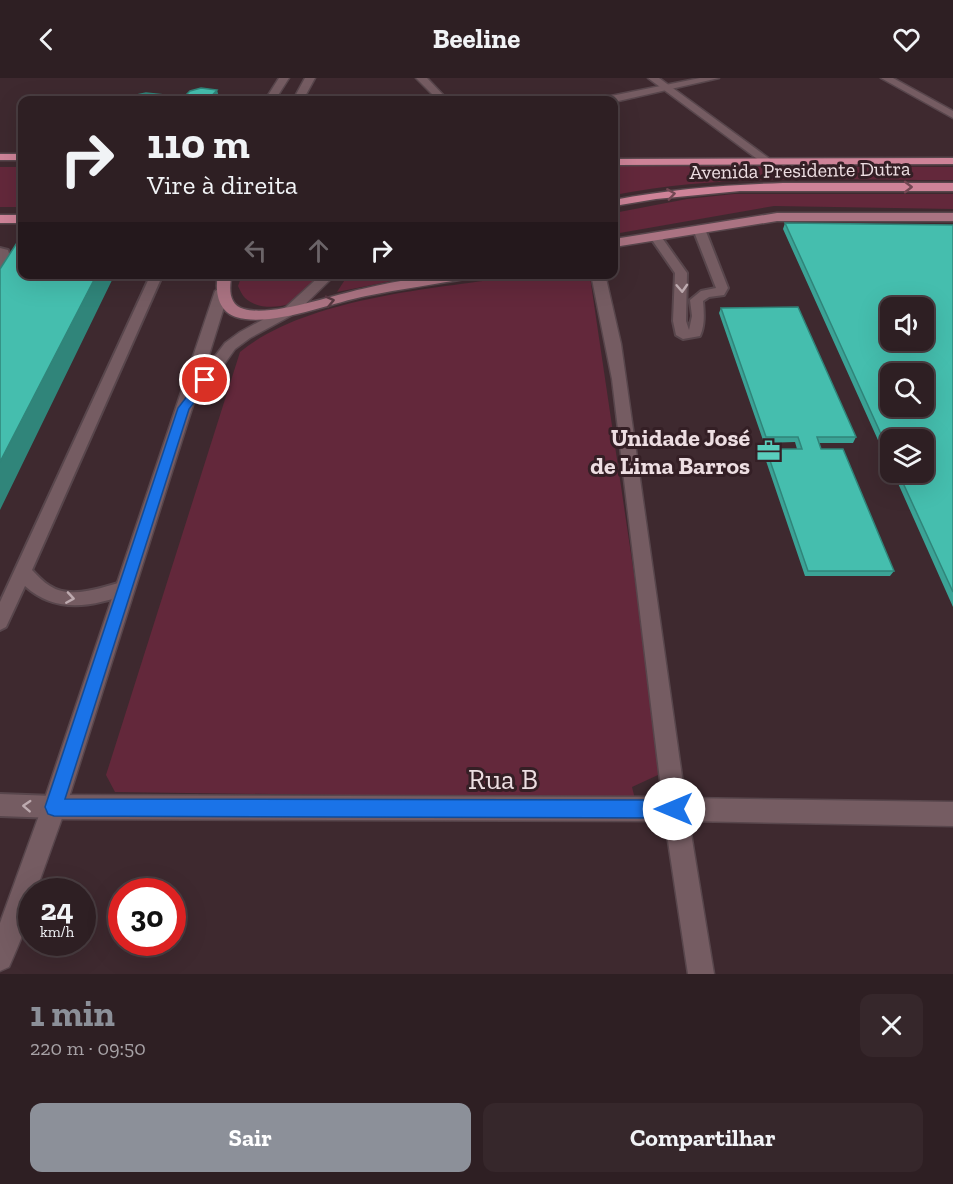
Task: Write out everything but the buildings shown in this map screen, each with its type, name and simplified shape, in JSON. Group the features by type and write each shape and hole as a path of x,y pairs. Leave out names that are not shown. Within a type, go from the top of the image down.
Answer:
{"highway":[{"path":"0,157 18,157"},
{"name":"Avenida Presidente Dutra","path":"618,162 953,161"},
{"name":"Avenida Presidente Dutra","path":"618,202 693,190 739,187 953,187"},
{"path":"0,219 18,219"}],"main road":[{"path":"618,243 777,217 953,218"},
{"path":"618,247 633,241"},
{"path":"224,279 222,291 228,304 238,313 265,316 365,292 442,279"}],"street":[{"path":"273,96 284,78"},
{"path":"300,96 310,78"},
{"path":"421,78 439,96"},
{"path":"653,78 768,162"},
{"path":"618,97 714,78"},
{"path":"886,78 953,114"},
{"path":"184,408 230,346 244,335 291,310 325,279"},
{"path":"599,279 607,308 624,416 674,809 700,974"},
{"path":"0,958 54,807 222,291"},
{"name":"Rua B","path":"54,807 674,809 953,814"}],"lane":[{"path":"656,237 681,272 680,330 683,335 689,336 695,333 698,322 696,300 700,296 720,292 722,288 699,229"},
{"path":"0,252 4,253 6,263 0,271"},
{"path":"0,622 155,279"},
{"path":"22,572 45,592 75,600 87,599 125,588"},
{"path":"0,805 54,807"}],"shaded area":[{"path":"618,166 953,167 953,180 783,179 698,183 618,194"},
{"path":"0,167 18,167 18,207 0,207"},
{"path":"734,194 953,194 953,209 774,206 618,233 618,212 687,199"},
{"path":"241,279 316,279 299,299 276,307 251,302 244,297 238,286"},
{"path":"345,279 402,279 337,292"},
{"path":"498,279 590,279 659,743 658,775 632,787 635,799 115,792 106,775 240,352 269,333 302,318 339,306 417,290"}],"place":[{"name":"Unidade José de Lima Barros","path":"768,451"}],"route":[{"path":"205,380 184,408 54,807 674,809"}]}
